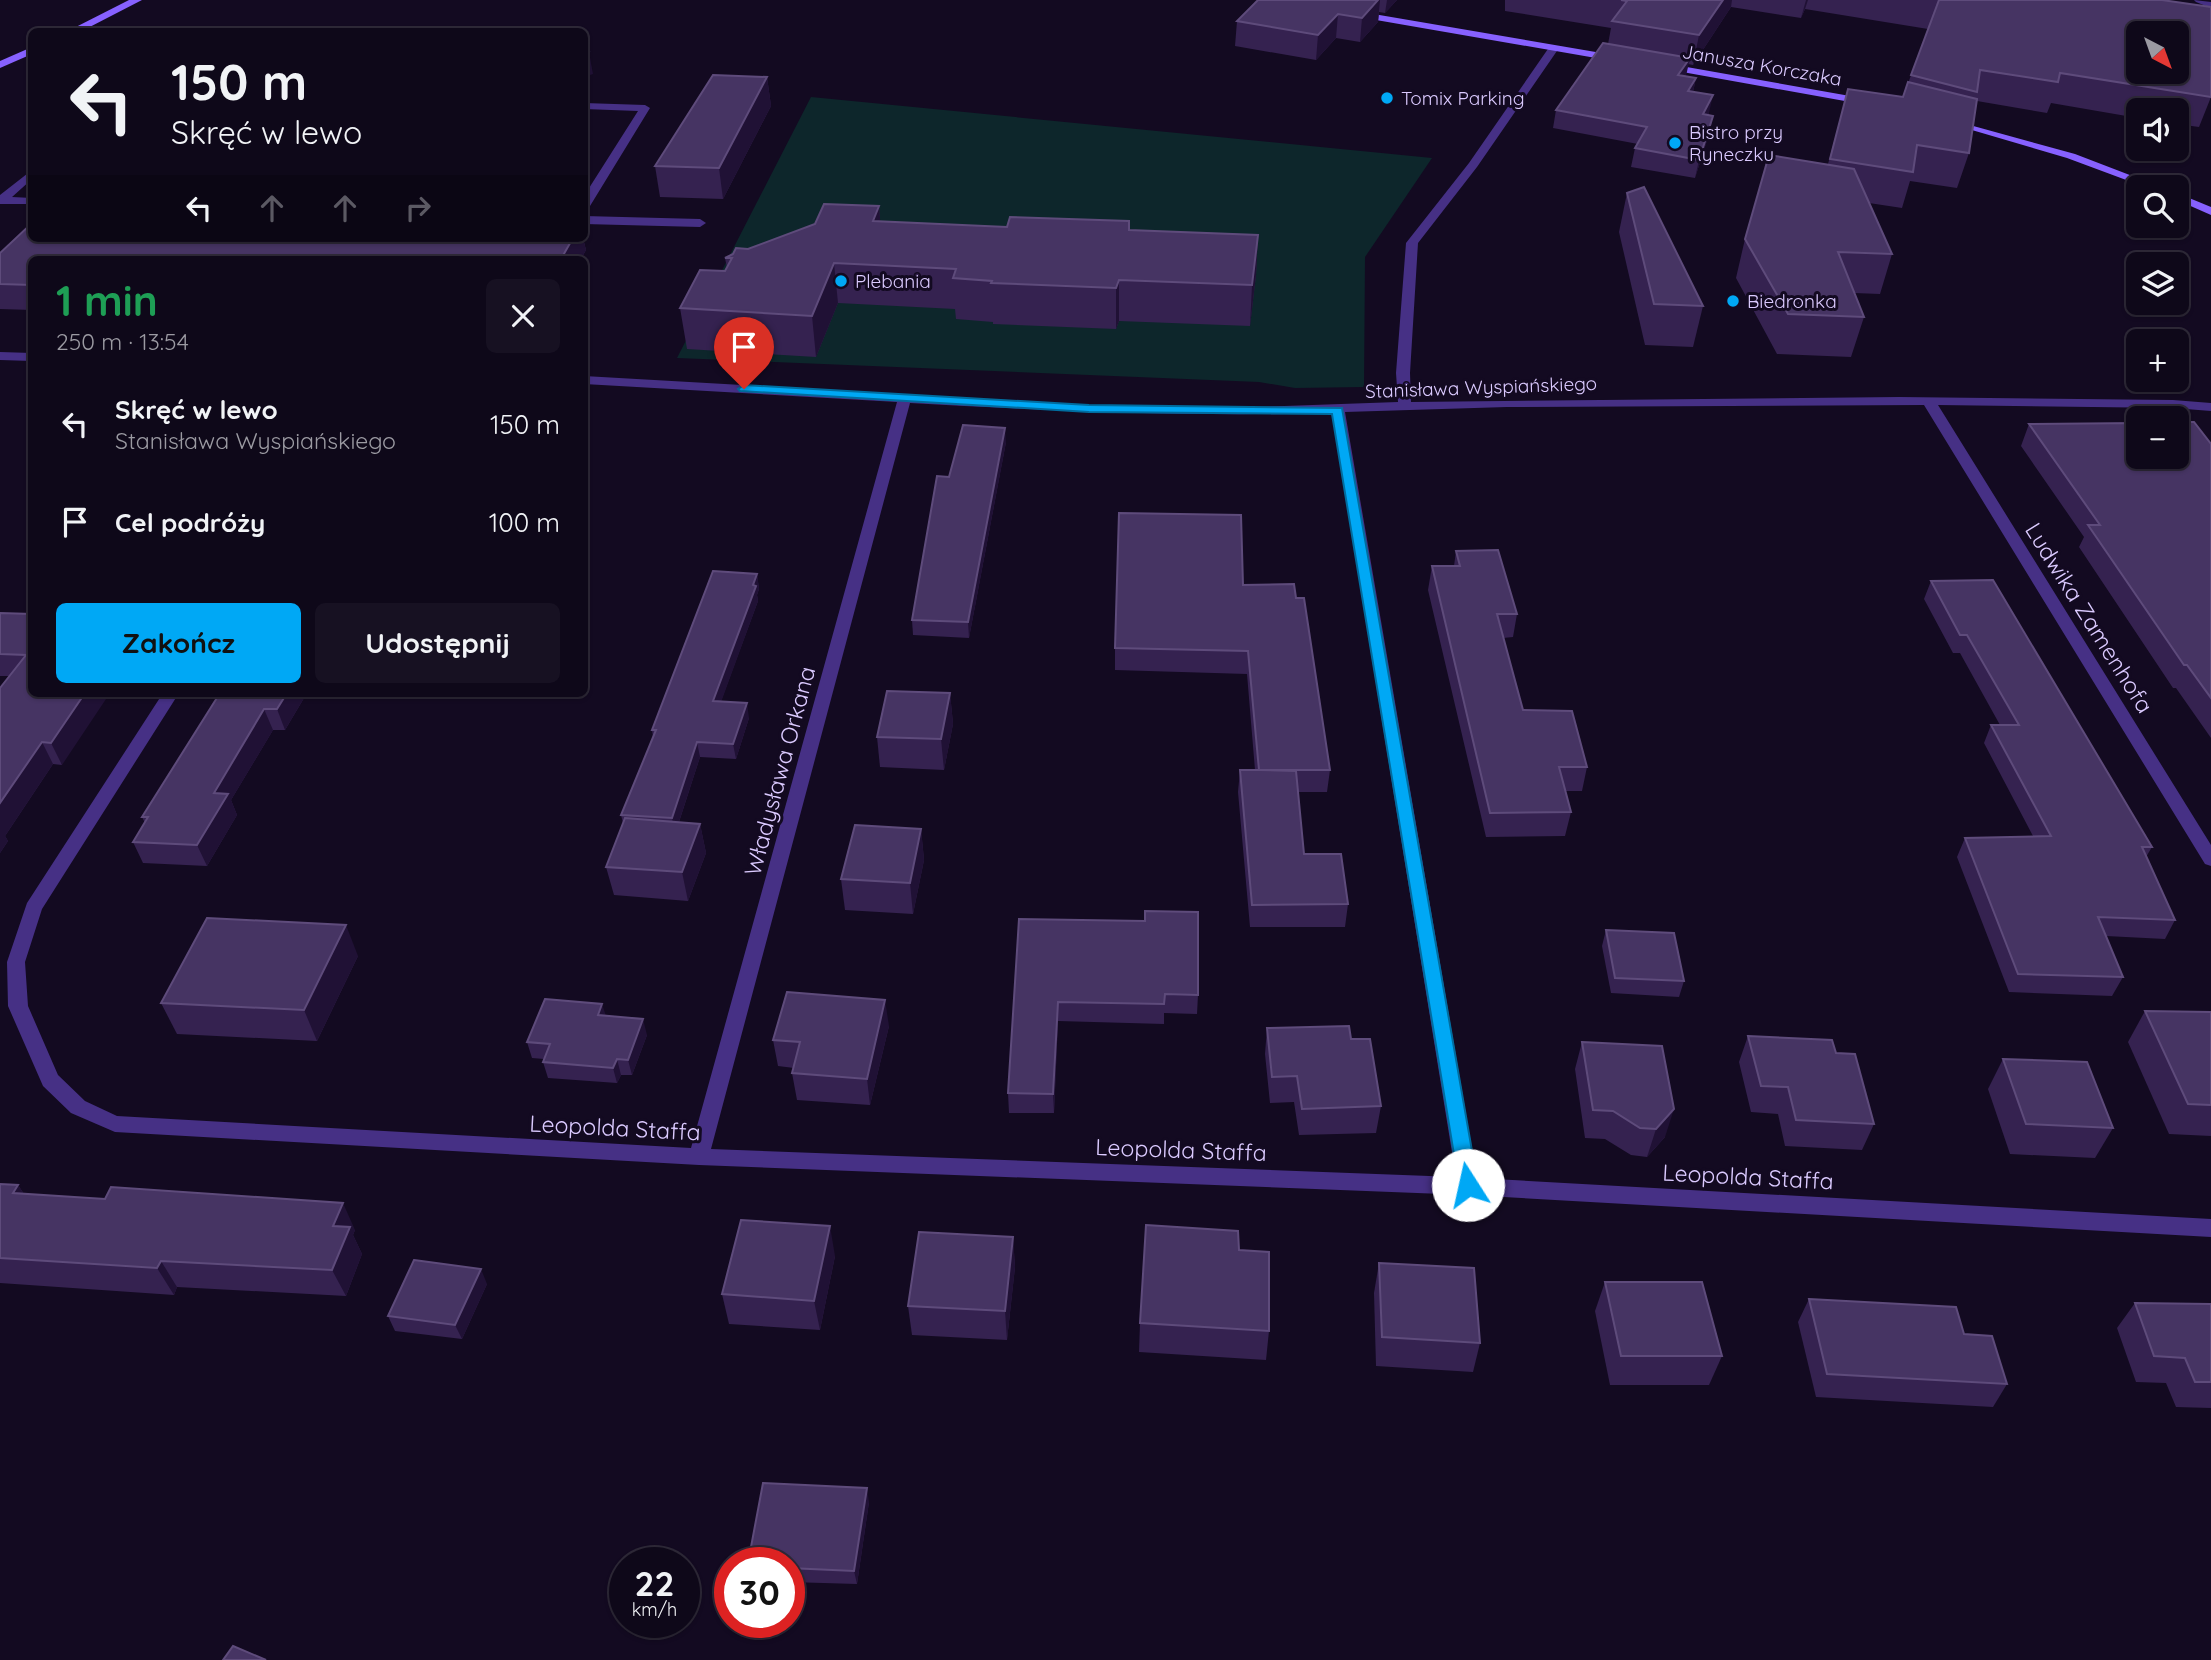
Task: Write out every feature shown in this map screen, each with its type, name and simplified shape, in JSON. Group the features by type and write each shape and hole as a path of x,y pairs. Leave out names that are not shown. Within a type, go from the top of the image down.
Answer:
{"street":[{"path":"79,28 137,0"},
{"path":"2199,0 2211,5"},
{"path":"1348,13 1635,61"},
{"path":"1405,407 1403,373 1412,243 1473,165 1555,48"},
{"path":"0,65 28,52"},
{"name":"Janusza Korczaka","path":"1656,65 1878,104"},
{"path":"588,106 645,108 588,200"},
{"path":"1937,117 2071,156 2126,176"},
{"path":"1,200 28,176"},
{"path":"1,200 28,201"},
{"path":"2189,201 2211,211"},
{"path":"588,219 700,223"},
{"path":"0,356 28,357"},
{"name":"Stanisława Wyspiańskiego","path":"588,380 1089,409 1338,410 1507,403 1928,401 2173,404 2211,407"},
{"name":"Władysława Orkana","path":"699,1157 905,398"},
{"name":"Ludwika Zamenhofa","path":"1928,401 2211,860"},
{"path":"1338,410 1468,1185"},
{"name":"Leopolda Staffa","path":"168,697 33,908 16,962 18,1006 50,1080 78,1107 115,1124 699,1157 1468,1185 2211,1228"}],"green space":[{"path":"811,97 1432,158 1365,257 1364,387 1295,388 1259,382 677,358"}],"building":[{"path":"1258,0 1378,0 1362,18 1338,14 1318,35 1237,21"},
{"path":"1621,0 1723,0 1699,35 1612,21 1627,1"},
{"path":"1939,0 2162,0 2211,7 2211,97 2129,84 2189,84 2189,21 2126,21 2126,83 2060,73 2058,82 1980,70 1977,92 1911,75"},
{"path":"1603,43 1690,58 1678,75 1696,78 1688,91 1713,95 1703,114 1713,116 1699,160 1635,148 1647,127 1556,110"},
{"path":"713,75 767,77 719,168 655,166"},
{"path":"1908,82 1977,99 1969,153 1917,145 1913,172 1830,159 1848,89 1903,97"},
{"path":"1769,155 1854,169 1892,254 1838,252 1864,317 1788,314 1745,239"},
{"path":"1644,187 1703,306 1654,304 1627,193"},
{"path":"824,204 879,206 873,221 1007,227 1010,217 1129,221 1129,230 1258,235 1252,285 1119,280 1116,288 991,283 992,281 953,278 956,269 834,263 812,316 680,308 700,270 725,271 732,258 725,258 733,254 736,248 748,249 815,224"},
{"path":"28,227 28,242 571,242 563,256 28,256 28,285 0,284 0,253"},
{"path":"2189,422 2194,422 2211,444 2211,698 2187,665 2184,665 2088,525 2100,525 2029,424 2126,423 2126,469 2189,469"},
{"path":"963,425 1005,428 968,622 912,620 937,476 949,477"},
{"path":"1119,513 1241,515 1243,585 1294,584 1296,598 1304,598 1330,770 1260,770 1296,771 1304,854 1341,854 1348,904 1252,905 1240,770 1259,770 1248,651 1115,648"},
{"path":"1498,550 1517,614 1497,614 1523,710 1572,711 1587,767 1559,767 1571,812 1490,813 1432,566 1460,566 1456,551"},
{"path":"713,571 757,574 753,585 756,586 713,701 747,703 733,744 697,742 672,818 621,815 656,730 652,730"},
{"path":"1993,580 2152,847 2142,847 2175,920 2098,917 2123,977 2018,974 1965,838 2051,836 1991,725 2019,725 1967,635 1960,635 1931,581"},
{"path":"0,613 28,614 28,697 82,697 51,743 42,742 0,803 0,688 26,655 0,654"},
{"path":"887,691 950,693 941,739 877,737"},
{"path":"217,697 284,697 277,709 264,709 214,793 228,794 197,845 133,842 148,817 142,817"},
{"path":"625,818 700,824 682,872 606,867"},
{"path":"855,825 921,829 910,883 841,879"},
{"path":"1145,911 1198,912 1198,995 1165,994 1164,1004 1058,1002 1053,1094 1008,1093 1019,919 1145,921"},
{"path":"207,918 346,925 304,1010 161,1003"},
{"path":"1606,930 1674,933 1684,981 1615,978"},
{"path":"787,992 885,1000 867,1079 792,1073 800,1042 773,1040"},
{"path":"545,999 602,1004 598,1015 643,1019 628,1060 617,1059 613,1068 543,1062 550,1044 527,1042"},
{"path":"2145,1011 2211,1012 2211,1105 2188,1104"},
{"path":"1349,1026 1351,1039 1370,1039 1381,1106 1302,1109 1297,1076 1272,1077 1267,1028"},
{"path":"1748,1036 1832,1040 1836,1053 1855,1054 1874,1124 1796,1120 1788,1087 1761,1086"},
{"path":"1582,1042 1662,1046 1674,1109 1656,1129 1640,1128 1613,1111 1593,1110"},
{"path":"2003,1059 2087,1062 2113,1128 2026,1124"},
{"path":"0,1184 18,1185 13,1193 105,1199 111,1187 343,1203 333,1226 350,1227 332,1270 161,1261 157,1268 0,1258"},
{"path":"741,1220 830,1226 814,1301 722,1294"},
{"path":"1146,1225 1238,1231 1239,1250 1269,1252 1269,1331 1140,1323"},
{"path":"919,1232 1013,1237 1005,1311 908,1306"},
{"path":"414,1260 481,1269 455,1325 388,1316"},
{"path":"1379,1263 1474,1268 1480,1343 1382,1337"},
{"path":"1605,1282 1702,1282 1722,1356 1621,1356"},
{"path":"1809,1299 1956,1307 1964,1334 1992,1336 2007,1384 1827,1374"},
{"path":"2135,1303 2211,1304 2211,1382 2195,1382 2185,1358 2154,1356"},
{"path":"763,1483 867,1488 854,1571 805,1569 805,1547 751,1547"},
{"path":"233,1646 266,1660 223,1660"}],"place":[{"name":"Tomix Parking","path":"1387,98"},
{"name":"Bistro przy Ryneczku","path":"1675,143"},
{"name":"Plebania","path":"841,281"},
{"name":"Biedronka","path":"1733,301"}],"route":[{"path":"744,389 1089,409 1338,410 1468,1185"}]}
